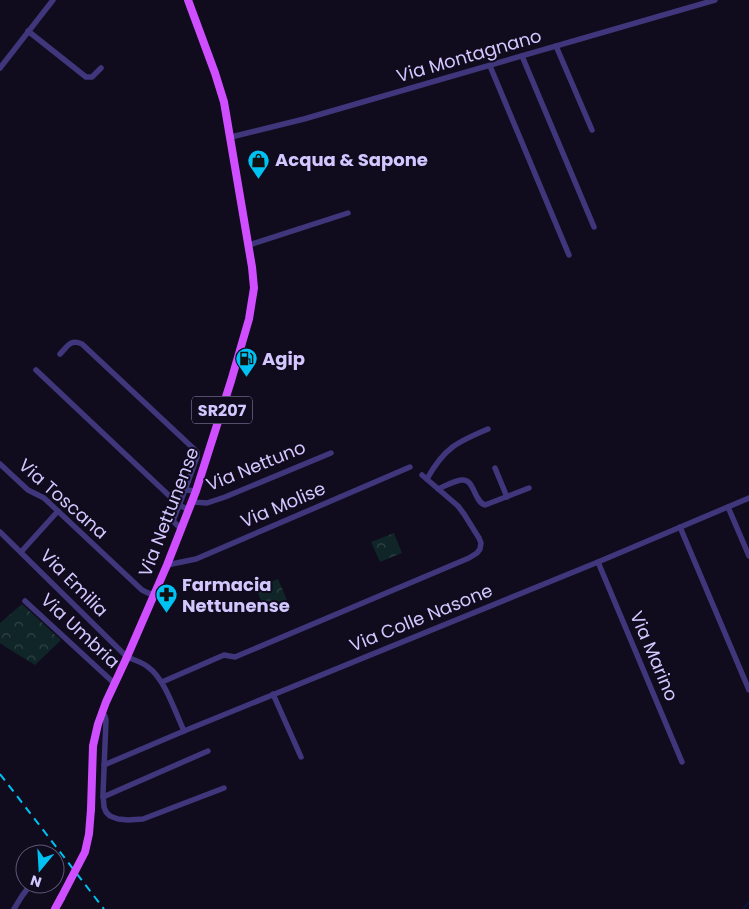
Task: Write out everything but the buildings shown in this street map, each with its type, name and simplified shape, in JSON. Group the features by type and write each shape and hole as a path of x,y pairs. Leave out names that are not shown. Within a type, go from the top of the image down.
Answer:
{"main road":[{"name":"Via Nettunense","path":"55,909 85,852 91,809 93,746 101,713 167,565 196,491 229,390 250,314 254,284 224,102 188,0"}],"street":[{"path":"0,68 53,0"},
{"name":"Via Montagnano","path":"230,136 304,120 700,2 715,0"},
{"path":"28,31 86,77 92,77 100,68"},
{"path":"556,46 592,130"},
{"path":"522,56 594,227"},
{"path":"490,66 570,255"},
{"path":"249,245 348,213"},
{"path":"60,354 70,343 76,341 82,344 194,448 197,457 173,521 181,529"},
{"path":"36,370 179,505 190,506"},
{"path":"162,682 224,655 234,657 477,553 481,547 480,539 461,510 424,477 451,447 466,438 488,429"},
{"name":"Via Nettuno","path":"190,506 225,497 331,453"},
{"name":"Via Toscana","path":"0,464 28,490 42,496 142,590 148,594 153,594"},
{"name":"Via Molise","path":"167,565 199,557 410,467"},
{"path":"495,468 507,497"},
{"path":"438,489 464,480 470,484 479,501 486,505 529,488"},
{"path":"185,490 196,491"},
{"name":"Via Colle Nasone","path":"104,765 749,498"},
{"path":"728,507 749,556"},
{"path":"21,552 58,511"},
{"path":"680,527 749,690"},
{"name":"Via Emilia","path":"0,532 127,657"},
{"name":"Via Marino","path":"598,562 682,762"},
{"name":"Via Umbria","path":"25,601 115,684"},
{"path":"127,657 148,666 155,672 162,682 184,731"},
{"path":"273,694 301,757"},
{"path":"101,713 106,717 103,797 104,807 110,816 118,819 132,820 143,818 224,788"},
{"path":"103,797 208,751"},
{"path":"14,909 24,894"}],"green space":[{"path":"394,533 402,553 380,562 371,542"},
{"path":"278,579 287,600 265,610 256,589"},
{"path":"22,604 61,640 35,665 0,643 0,623"}],"waterway":[{"path":"743,909 749,902"}],"railway":[{"path":"0,774 104,909"}],"place":[{"name":"Acqua & Sapone","path":"259,179"},
{"name":"Agip","path":"246,378"},
{"name":"Farmacia Nettunense","path":"166,614"}]}
